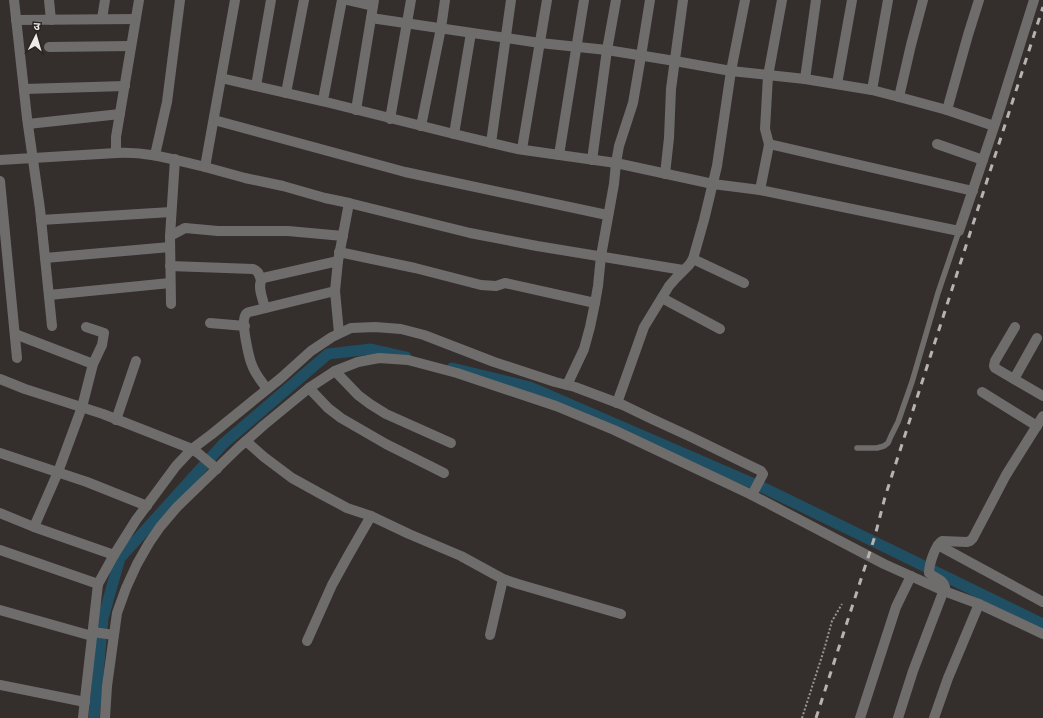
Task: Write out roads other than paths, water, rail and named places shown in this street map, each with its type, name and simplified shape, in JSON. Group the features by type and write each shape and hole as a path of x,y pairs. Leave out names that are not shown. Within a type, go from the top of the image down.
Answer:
{"street":[{"path":"14,0 32,157 41,220 52,326"},
{"path":"49,0 51,20"},
{"path":"102,19 105,0"},
{"path":"116,153 116,137 138,0"},
{"path":"155,155 167,102 180,0"},
{"path":"205,167 235,0"},
{"path":"256,86 271,0"},
{"path":"286,93 304,0"},
{"path":"322,101 342,0"},
{"path":"347,0 374,3 356,110"},
{"path":"390,118 411,0"},
{"path":"421,126 441,28 445,0"},
{"path":"490,143 511,0"},
{"path":"522,149 546,0"},
{"path":"559,155 584,0"},
{"path":"592,160 607,50 616,0"},
{"path":"568,385 584,349 590,327 598,286 607,215 614,184 619,146 631,108 642,56 650,0"},
{"path":"665,174 669,138 671,89 683,0"},
{"path":"617,402 644,327 669,286 693,259 717,166 731,71 745,0"},
{"path":"760,190 769,144 765,129 768,76 782,0"},
{"path":"805,80 816,0"},
{"path":"836,84 852,0"},
{"path":"872,90 888,0"},
{"path":"899,97 923,0"},
{"path":"947,110 979,0"},
{"path":"221,78 322,101 490,143 616,163 713,184 760,190 959,231 1034,0"},
{"path":"371,18 576,48 607,50 731,71 872,90 947,110 994,126"},
{"path":"16,20 135,19"},
{"path":"454,134 471,33"},
{"path":"49,47 131,46"},
{"path":"24,90 124,86"},
{"path":"28,124 120,114"},
{"path":"214,120 405,172 607,215"},
{"path":"769,144 973,191"},
{"path":"937,144 983,160"},
{"path":"0,160 129,152 155,155 470,233 537,246 683,270"},
{"path":"171,304 170,236 175,160"},
{"path":"0,181 17,358"},
{"path":"339,333 335,291 342,236 349,203"},
{"path":"41,220 171,212"},
{"path":"170,236 185,228 218,231 288,232 342,236"},
{"path":"45,258 170,247"},
{"path":"261,280 339,257 415,268 481,285 496,286 505,282 595,303"},
{"path":"693,259 744,283"},
{"path":"170,266 256,270 261,280 260,287 265,308"},
{"path":"49,295 170,283"},
{"path":"267,389 252,367 248,355 244,326 246,314 335,291"},
{"path":"662,298 720,329"},
{"path":"210,324 244,326"},
{"path":"105,718 107,686 101,634 98,584 136,520 176,466 311,351 339,333 351,328 363,326 401,329 440,340 494,362 575,387 617,402 761,471 763,474 754,491"},
{"path":"34,527 58,472 82,407 92,364 102,345 104,333 86,327"},
{"path":"1015,327 995,361 994,366 1043,396"},
{"path":"15,334 92,364"},
{"path":"1014,379 1037,338"},
{"path":"83,718 85,702 101,634 117,614 126,588 137,564 160,527 214,466 309,388 335,371 358,362 379,358 408,360 457,373 556,406 614,430 754,491 868,556 944,591 979,604 1043,634"},
{"path":"116,420 136,361"},
{"path":"335,371 358,395 381,411 451,444"},
{"path":"0,379 25,390 82,407 195,451 214,466"},
{"path":"309,388 328,408 341,418 386,444 444,473"},
{"path":"982,392 1037,426"},
{"path":"898,718 913,671 945,587 941,580 929,573 938,545 942,541 967,542 973,538 1006,475 1043,416"},
{"path":"246,441 292,478 347,508 371,516 462,556 503,579 621,614"},
{"path":"0,453 86,482 147,506"},
{"path":"0,513 34,527 114,555"},
{"path":"306,641 332,585 371,516"},
{"path":"938,545 1043,602"},
{"path":"0,550 98,584"},
{"path":"860,718 896,607 911,576"},
{"path":"490,635 503,579"},
{"path":"934,718 948,678 979,604"},
{"path":"0,610 101,634"},
{"path":"0,685 85,702"}],"lane":[{"path":"857,448 877,448 888,443 908,393 938,293 959,231"}],"waterway":[{"path":"94,718 103,618 120,558 223,444 328,354 371,349 406,357"},
{"path":"452,368 530,387 766,489 1043,624"}],"railway":[{"path":"816,718 875,536 885,497 1043,7"}]}
